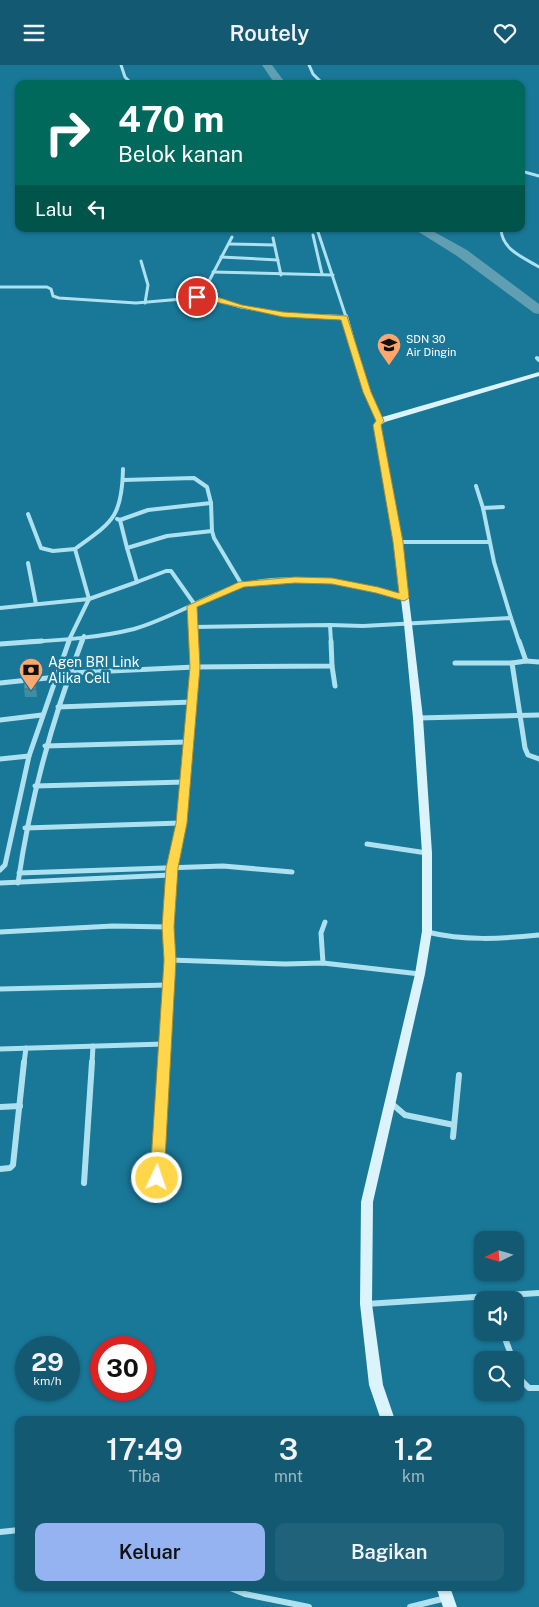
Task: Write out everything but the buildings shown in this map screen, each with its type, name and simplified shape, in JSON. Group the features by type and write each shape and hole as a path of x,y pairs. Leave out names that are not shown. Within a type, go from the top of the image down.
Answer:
{"street":[{"path":"121,65 124,77 127,80"},
{"path":"309,65 313,74 319,80"},
{"path":"525,172 539,176"},
{"path":"318,232 333,275 367,392 380,421"},
{"path":"501,232 501,240 506,245 539,267"},
{"path":"313,235 322,275"},
{"path":"214,298 208,283 232,237"},
{"path":"273,238 281,275"},
{"path":"229,244 274,245"},
{"path":"221,257 278,260"},
{"path":"141,261 148,285 145,303"},
{"path":"213,272 333,275"},
{"path":"0,287 47,287 51,289 53,296 59,299 145,303 197,297 214,298 241,307 283,315 344,317"},
{"path":"387,1416 376,1385 366,1304 366,1202 391,1103 420,974 427,931 427,853 418,718 408,624 398,542 377,425 380,421 539,374"},
{"path":"123,469 124,493 117,519 137,582"},
{"path":"123,480 194,478 202,481 208,487 214,538 242,585"},
{"path":"476,486 483,508 489,542 511,618 526,661"},
{"path":"28,514 41,548 53,551 75,549 117,519 148,510 211,503"},
{"path":"483,508 503,507"},
{"path":"127,548 167,536 212,531"},
{"path":"398,542 489,542"},
{"path":"0,870 6,865 29,756 42,715 70,637 89,599 75,549"},
{"path":"28,563 36,604"},
{"path":"0,608 89,599 166,571 171,571 194,605 195,667 181,823 171,875 168,927 170,960 157,1178"},
{"path":"0,644 84,637 132,629 161,620 242,585 295,580 332,581 378,590 404,598"},
{"path":"193,627 330,625 363,627 511,618"},
{"path":"330,625 335,686"},
{"path":"18,883 25,828 45,746 69,673 84,637"},
{"path":"455,663 539,662"},
{"path":"512,663 526,752 533,758 539,759"},
{"path":"69,673 195,667 332,666"},
{"path":"0,683 56,677"},
{"path":"58,707 192,702"},
{"path":"0,720 42,715"},
{"path":"418,718 539,715"},
{"path":"45,746 187,742"},
{"path":"0,759 29,756"},
{"path":"35,786 185,781"},
{"path":"25,828 181,823"},
{"path":"367,844 427,853"},
{"path":"19,873 223,866 292,872"},
{"path":"0,883 171,875"},
{"path":"323,963 321,933 325,922"},
{"path":"0,932 112,926 168,927"},
{"path":"427,931 447,937 487,939 539,935"},
{"path":"170,960 285,965 323,963 420,974"},
{"path":"0,989 168,985"},
{"path":"0,1049 164,1044"},
{"path":"84,1183 93,1046"},
{"path":"0,1169 10,1168 12,1165 26,1049"},
{"path":"453,1137 459,1075"},
{"path":"391,1103 405,1115 454,1125"},
{"path":"0,1107 20,1107"},
{"path":"524,1295 539,1293"},
{"path":"366,1304 474,1299"},
{"path":"524,1385 529,1388 539,1387"},
{"path":"0,1533 15,1531"},
{"path":"238,1591 309,1607"},
{"path":"410,1607 447,1598"}],"waterway":[{"path":"267,65 278,80"},
{"path":"425,232 462,253 539,310"}],"place":[{"name":"SDN 30 Air Dingin","path":"389,366"},
{"name":"Agen BRI Link Alika Cell","path":"31,691"}],"route":[{"path":"157,1178 170,960 168,927 172,868 181,823 195,667 192,606 242,585 295,580 332,581 378,590 404,598 398,542 377,425 380,421 367,392 344,317 283,315 241,307 214,298 197,297"}]}
